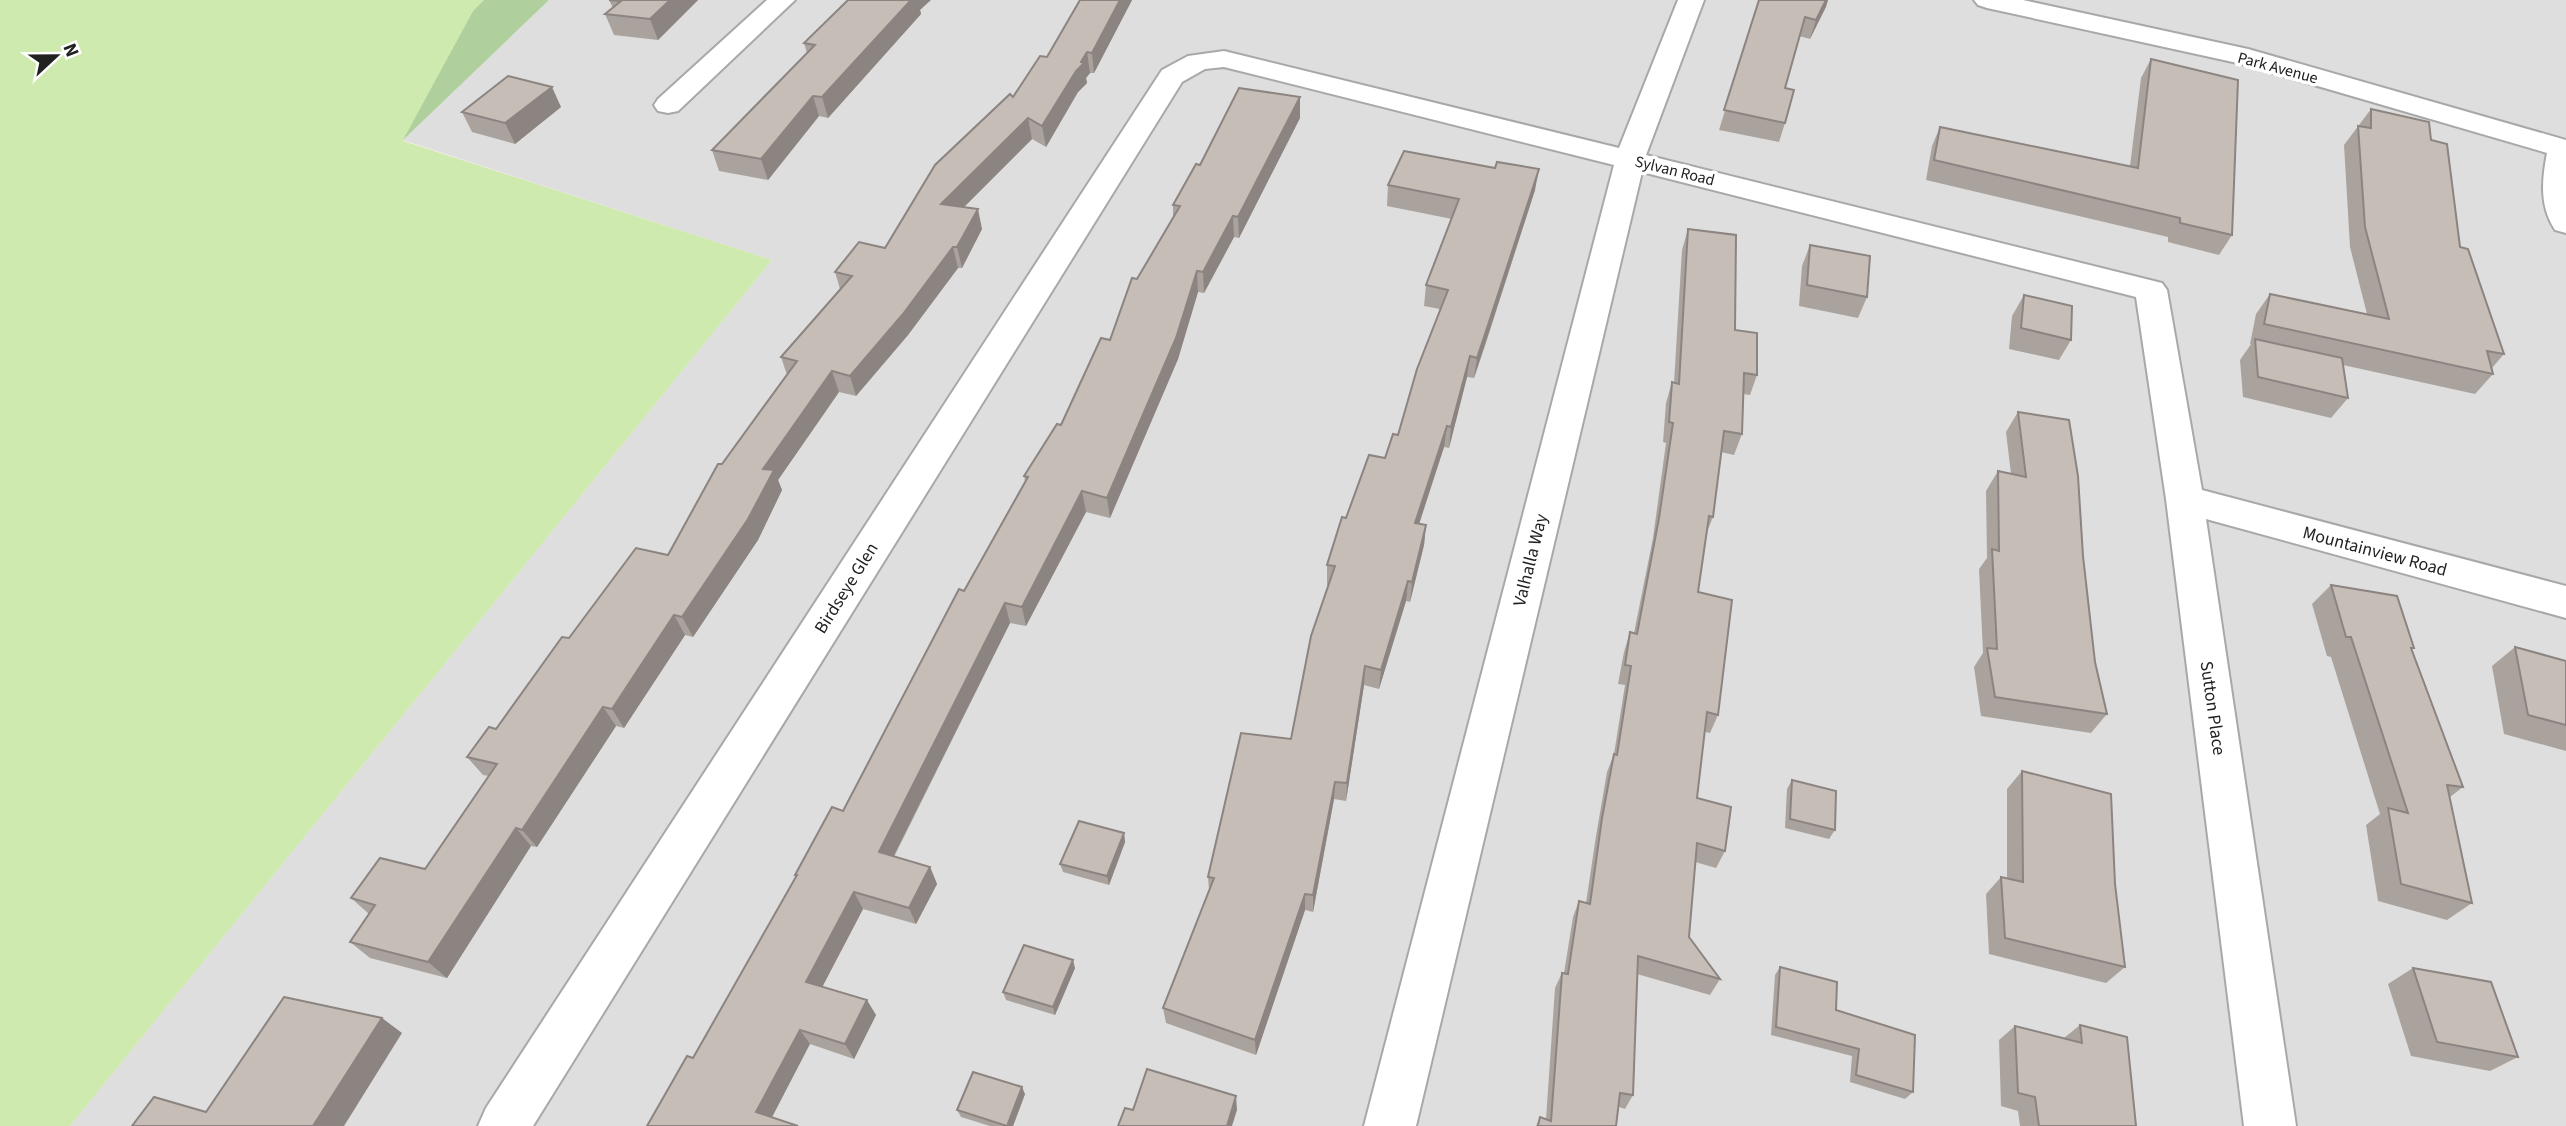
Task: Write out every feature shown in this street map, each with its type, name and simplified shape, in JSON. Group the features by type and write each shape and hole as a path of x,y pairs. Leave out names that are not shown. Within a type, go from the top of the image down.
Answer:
{"street":[{"path":"667,105 782,0"},
{"name":"Valhalla Way","path":"1390,1126 1630,159 1690,0"},
{"name":"Park Avenue","path":"1987,0 2248,57 2564,148"},
{"name":"Sylvan Road","path":"1198,62 1237,60 2151,290"},
{"name":"Birdseye Glen","path":"504,1126 1172,76 1198,62"},
{"path":"2564,148 2556,185 2566,223"},
{"name":"Sutton Place","path":"2151,290 2185,499 2270,1126"},
{"name":"Mountainview Road","path":"2185,499 2566,602"}],"shaded area":[{"path":"549,0 2566,0 2566,1126 70,1126 772,260 403,140"}],"green space":[{"path":"0,0 484,0 473,11 403,141 772,260 70,1126 0,1126"},
{"path":"484,0 549,0 403,140 473,11"}],"building":[{"path":"609,0 670,0 650,19 605,14 621,1"},
{"path":"848,0 911,0 822,97 813,96 761,159 712,150 815,45 804,43"},
{"path":"1080,0 1120,0 1092,53 1087,52 1081,62 1084,63 1076,71 1042,126 1028,118 941,204 978,209 957,247 953,247 903,314 850,376 832,371 763,469 774,470 748,519 682,617 674,615 612,709 603,707 522,830 516,828 428,962 350,942 375,905 351,898 380,858 425,869 497,764 467,757 489,727 496,729 562,637 569,638 636,548 668,555 718,464 722,464 797,361 781,357 852,276 835,272 859,242 885,248 935,165 1010,94 1013,97 1040,56 1047,57"},
{"path":"1759,0 1826,0 1816,20 1805,17 1785,88 1794,90 1785,123 1724,110"},
{"path":"2151,59 2238,80 2232,235 2180,223 2180,218 1934,160 1940,127 2138,168"},
{"path":"508,76 552,87 505,123 462,112"},
{"path":"1239,88 1300,97 1238,217 1233,216 1203,272 1197,271 1176,338 1107,498 1082,491 1022,607 1005,603 879,852 930,867 909,908 854,892 806,982 867,1000 845,1044 800,1030 756,1112 798,1126 647,1126 687,1056 693,1058 797,875 832,807 843,811 959,589 964,591 1028,477 1024,476 1057,424 1061,425 1101,338 1110,340 1132,278 1137,279 1180,206 1173,205 1196,164 1200,165"},
{"path":"2371,109 2429,122 2431,140 2447,144 2460,247 2468,249 2504,354 2487,351 2493,374 2264,324 2270,294 2389,319 2365,227 2358,126 2371,128"},
{"path":"1404,151 1495,168 1497,162 1539,169 1477,358 1470,356 1451,427 1447,426 1415,523 1426,525 1412,582 1408,581 1381,670 1365,666 1347,783 1335,782 1313,895 1305,894 1255,1040 1163,1008 1214,878 1208,877 1241,733 1291,739 1311,636 1335,566 1327,565 1342,517 1346,518 1369,455 1385,458 1393,434 1398,435 1417,369 1448,290 1426,285 1459,199 1388,185"},
{"path":"1688,229 1736,235 1735,330 1757,333 1757,375 1744,373 1742,434 1724,431 1713,517 1709,516 1698,592 1732,600 1718,715 1707,712 1697,798 1731,807 1725,851 1697,843 1689,937 1720,979 1638,956 1633,1095 1620,1093 1616,1126 1538,1126 1540,1117 1551,1121 1562,973 1568,974 1579,901 1590,904 1602,818 1614,754 1617,755 1631,666 1625,665 1630,632 1637,634 1659,518 1673,423 1669,422 1672,382 1679,384"},
{"path":"1810,245 1870,256 1867,297 1807,285"},
{"path":"2024,295 2072,306 2071,340 2021,328"},
{"path":"2255,339 2342,358 2348,398 2258,377"},
{"path":"2018,412 2069,420 2078,476 2083,556 2095,662 2107,714 1995,697 1987,648 1997,649 1992,549 1999,551 1998,471 2026,477"},
{"path":"2331,585 2397,596 2414,648 2411,648 2463,787 2447,785 2472,903 2401,884 2388,808 2408,813 2351,637 2346,637"},
{"path":"2515,647 2566,661 2566,725 2528,715"},
{"path":"2022,771 2111,794 2115,884 2125,967 2005,938 2001,877 2023,882"},
{"path":"1792,780 1836,791 1835,830 1790,819"},
{"path":"1079,821 1124,833 1107,876 1060,864"},
{"path":"1024,945 1073,960 1053,1007 1003,992"},
{"path":"1780,967 1837,982 1836,1010 1915,1035 1913,1092 1856,1075 1859,1049 1776,1027"},
{"path":"2413,968 2491,982 2518,1057 2437,1042"},
{"path":"284,997 382,1018 313,1126 132,1126 154,1097 206,1112"},
{"path":"2080,1025 2127,1037 2136,1126 2039,1126 2035,1097 2018,1093 2015,1026 2082,1043"},
{"path":"1147,1069 1236,1096 1227,1126 1118,1126 1125,1108 1133,1110"},
{"path":"973,1072 1022,1087 1007,1126 957,1110"}]}
